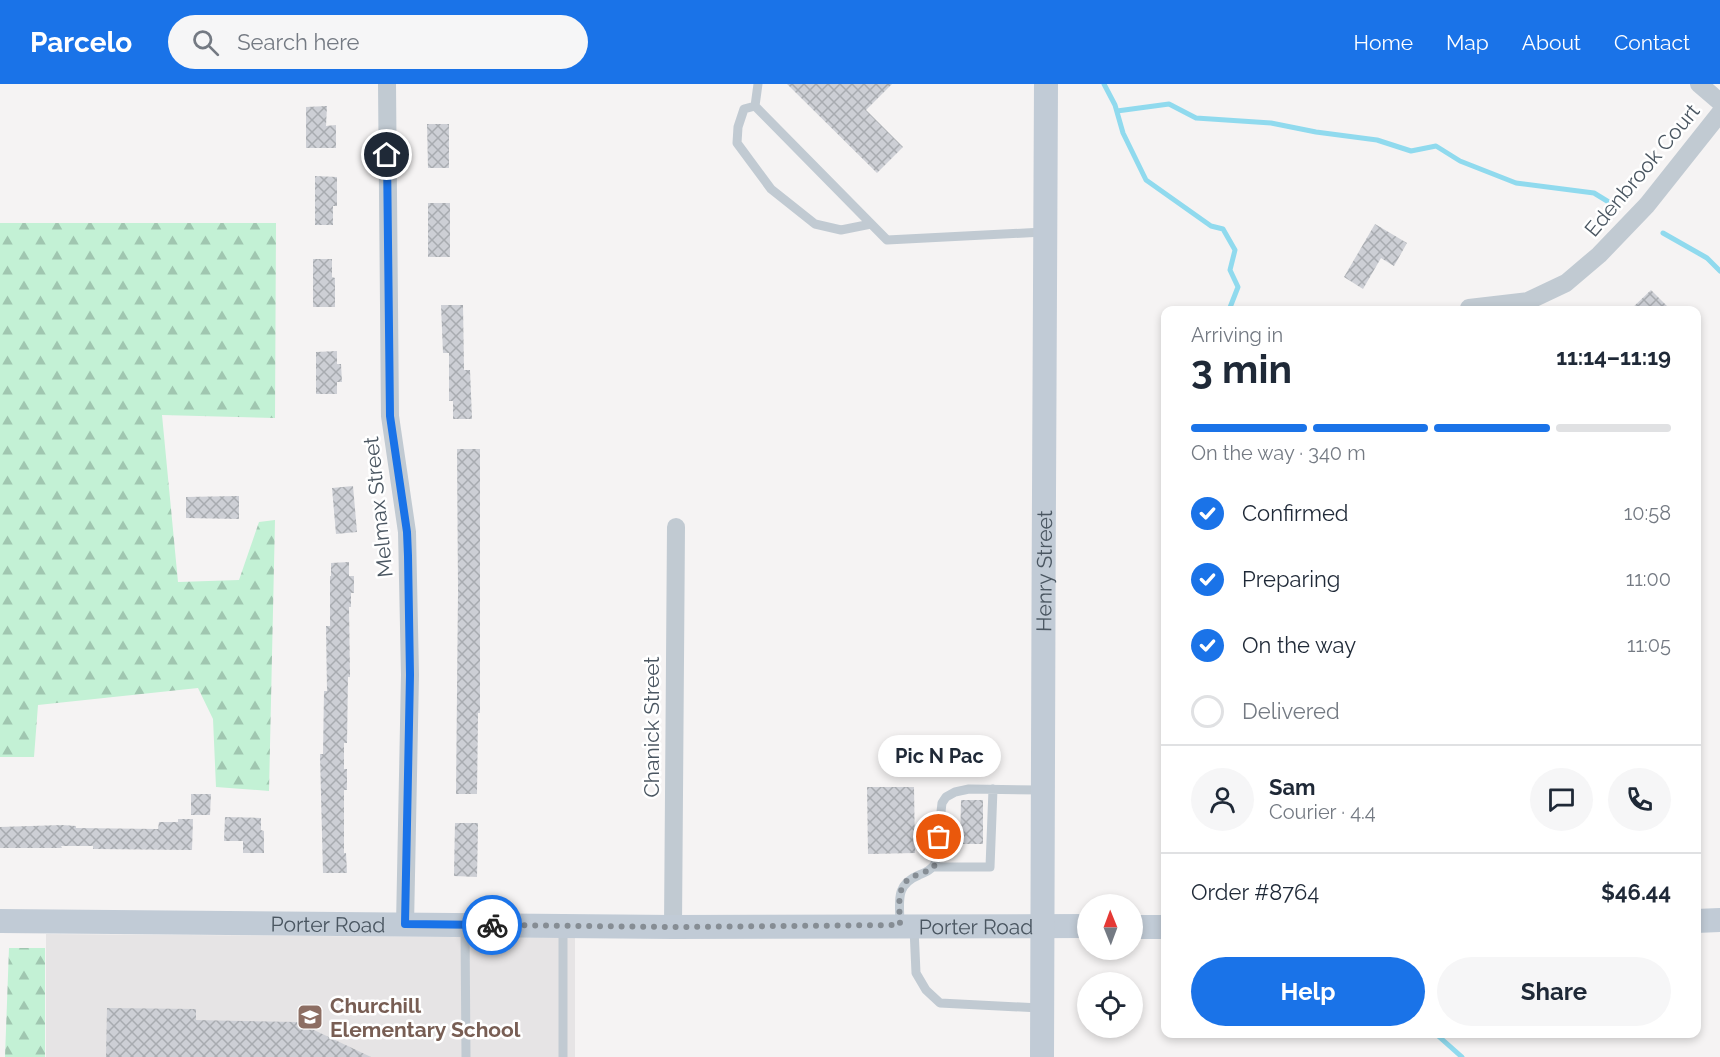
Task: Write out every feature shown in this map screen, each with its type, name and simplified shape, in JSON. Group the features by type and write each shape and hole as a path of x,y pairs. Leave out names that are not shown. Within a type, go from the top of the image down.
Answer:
{"street":[{"name":"Melmax Street","path":"387,84 390,416 407,532 408,556 410,675 405,924"},
{"name":"Henry Street","path":"1042,1057 1046,84"},
{"path":"1699,84 1720,102"},
{"name":"Edenbrook Court","path":"1486,306 1528,301 1566,283 1599,255 1647,205 1720,113"},
{"name":"Chanick Street","path":"673,927 676,527"},
{"path":"1701,921 1720,920"},
{"name":"Porter Road","path":"0,921 673,927 1077,926"},
{"path":"1143,927 1161,927"}],"lane":[{"path":"755,106 758,84"},
{"path":"755,106 887,240 1046,232"},
{"path":"755,106 744,109 738,127 737,143 771,189 815,224 841,230 871,224"},
{"path":"934,867 942,804 946,797 969,789 1043,790"},
{"path":"993,789 990,867 934,867 909,879 903,885 900,893 916,973 926,990 940,1003 1042,1008"},
{"path":"465,925 466,1057"},
{"path":"563,926 563,1057"}],"shaded area":[{"name":"Churchill Elementary School","path":"46,934 575,938 575,1057 46,1057"}],"green space":[{"path":"0,223 276,223 275,418 162,415 178,582 239,580 259,522 275,520 269,791 216,787 213,719 198,688 38,705 34,757 0,757"},
{"path":"9,948 45,948 45,1057 5,1057"}],"building":[{"path":"787,84 892,84 866,110 903,147 877,173"},
{"path":"327,106 326,126 336,125 336,148 306,148 306,107"},
{"path":"427,124 449,124 449,168 428,168"},
{"path":"315,176 337,177 337,206 333,206 333,225 315,225"},
{"path":"428,203 450,203 450,257 428,257"},
{"path":"1375,224 1407,243 1394,266 1381,258 1363,289 1344,277"},
{"path":"313,259 332,259 332,277 335,278 335,307 313,307"},
{"path":"1651,290 1667,306 1634,306"},
{"path":"441,305 463,305 464,370 470,370 472,419 453,419 453,401 449,401 449,353 443,353"},
{"path":"337,351 337,364 341,364 342,382 337,382 337,394 316,394 316,352"},
{"path":"457,449 480,449 480,713 478,713 477,794 456,794"},
{"path":"353,486 357,532 336,534 332,488"},
{"path":"239,496 239,519 186,518 186,497"},
{"path":"349,562 349,576 354,576 354,593 351,593 351,607 349,607 350,677 348,677 347,743 344,743 347,790 344,790 344,853 346,853 347,873 323,873 320,754 323,754 324,691 327,691 326,626 330,626 331,563"},
{"path":"867,787 914,787 915,853 868,854"},
{"path":"191,794 211,794 210,815 191,815"},
{"path":"961,800 983,800 983,844 960,844"},
{"path":"225,817 261,818 261,830 264,831 264,853 243,853 243,841 224,841"},
{"path":"178,819 193,819 192,850 93,849 93,846 0,848 0,827 62,825 76,826 76,828 158,829 159,822 178,822"},
{"path":"455,823 478,823 477,877 454,876"},
{"path":"107,1008 196,1009 196,1020 297,1022 371,1057 106,1057"}],"waterway":[{"path":"1104,84 1115,105 1123,133 1146,180 1211,226 1223,229 1235,250 1230,270 1238,287 1231,306"},
{"path":"1117,111 1169,104 1196,118 1271,123 1377,140 1411,151 1436,146 1460,161 1516,183 1594,193 1612,204"},
{"path":"1663,233 1707,258 1720,271"},
{"path":"1441,1038 1462,1057"}],"way so far":[{"path":"492,925 673,927 900,925 900,893 903,885 909,879 934,867 939,837"}],"place":[{"name":"Pic N Pac","path":"939,837"},
{"name":"Churchill Elementary School","path":"310,1017"}],"route":[{"path":"387,155 390,416 407,532 408,556 410,675 405,924 492,925"}]}
